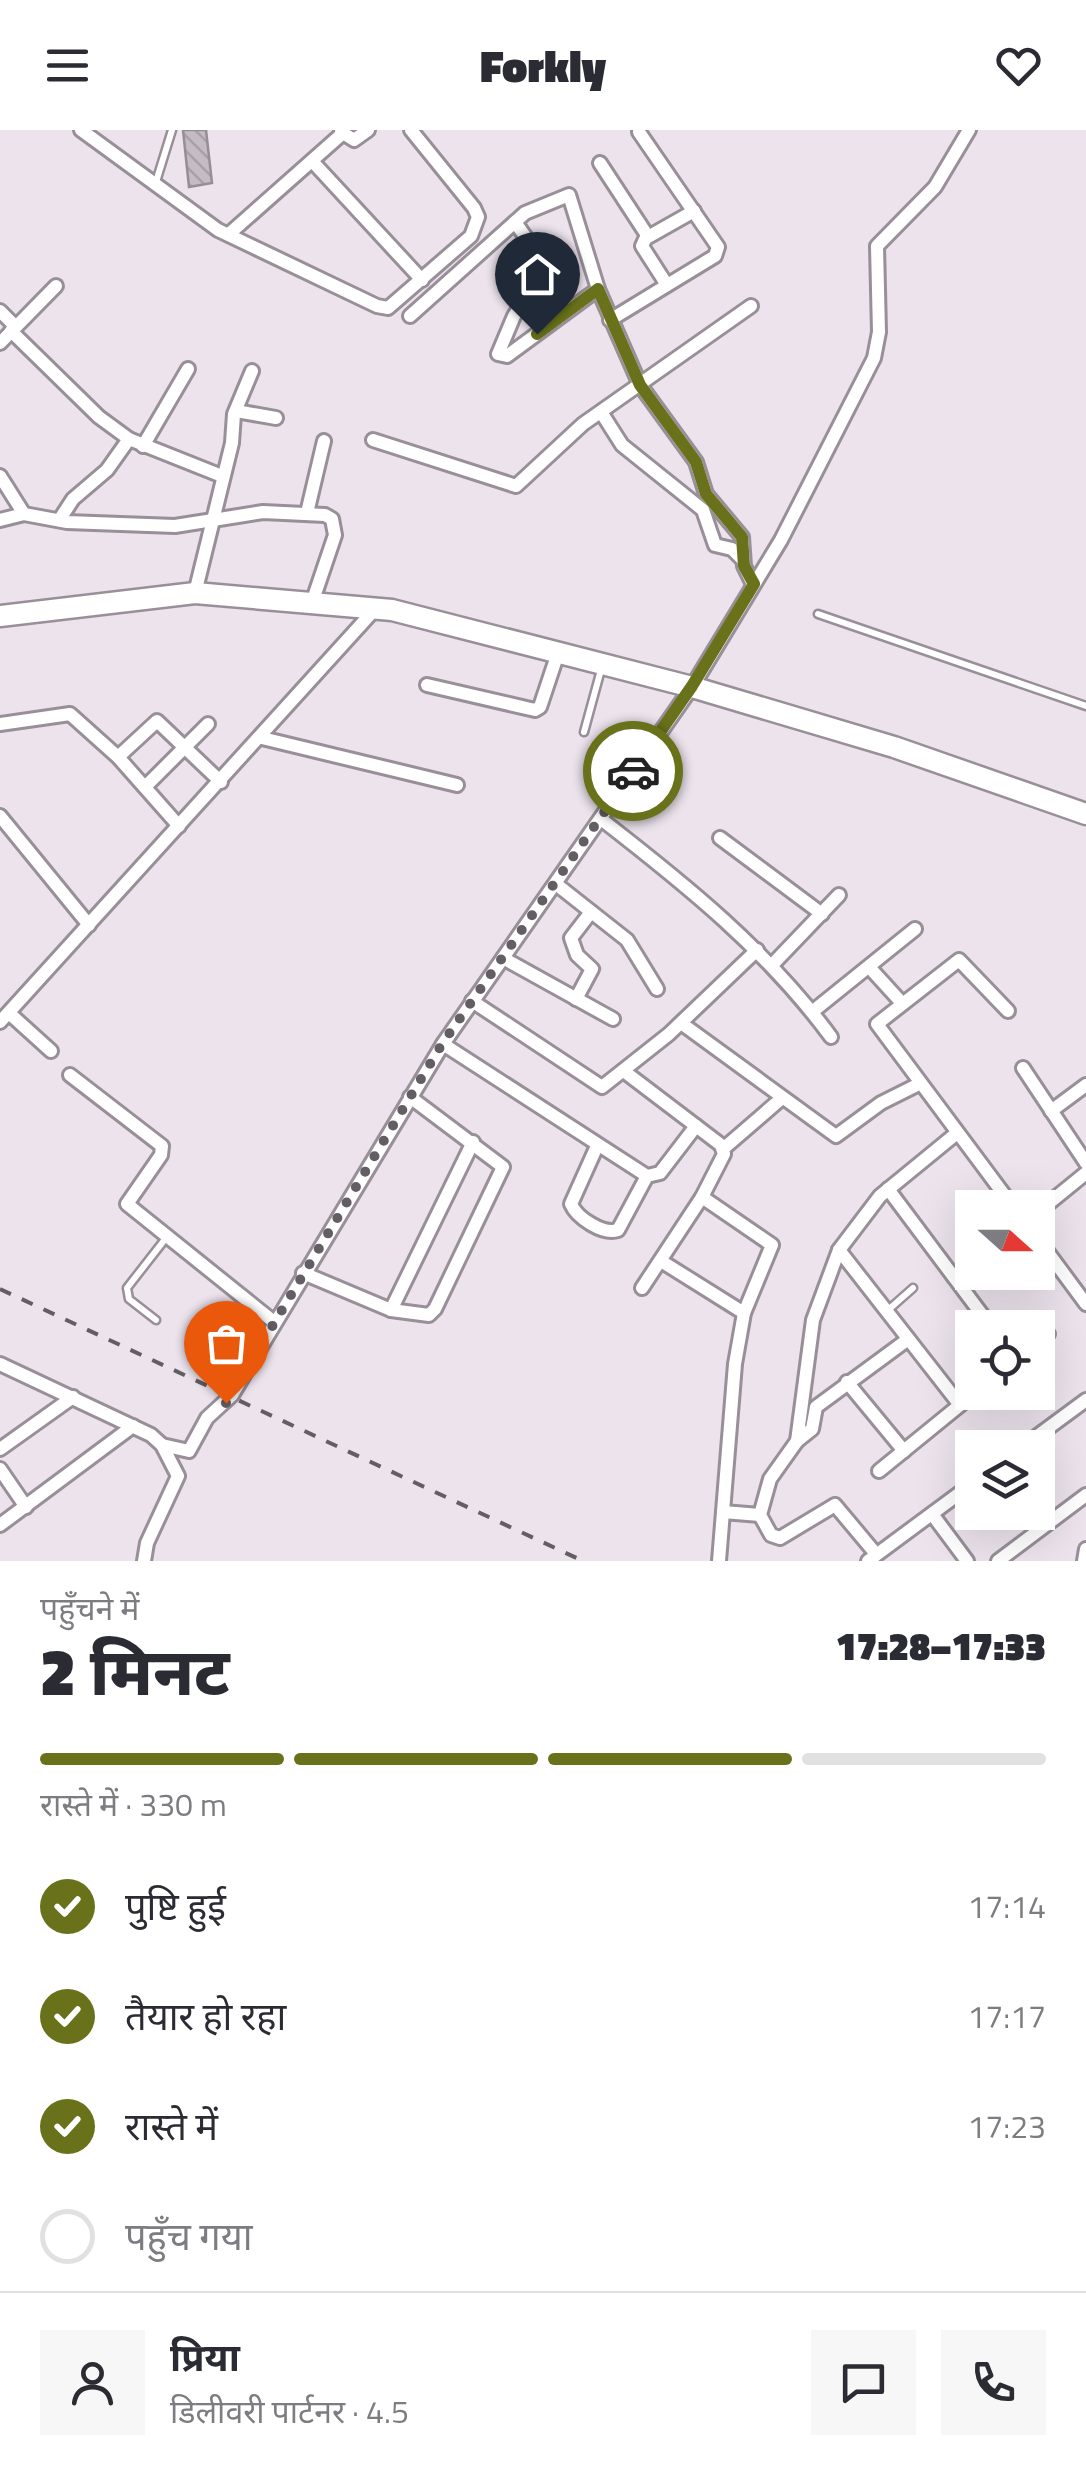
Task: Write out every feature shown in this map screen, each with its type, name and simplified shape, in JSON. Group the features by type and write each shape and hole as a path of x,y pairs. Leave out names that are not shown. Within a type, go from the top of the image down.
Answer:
{"highway":[{"path":"0,616 195,593 376,608 692,686 894,747 1086,814"}],"street":[{"path":"81,130 155,186 230,234 388,308 471,236 478,217 412,130"},
{"path":"230,234 342,132 354,140 368,130"},
{"path":"1,1366 133,1426 162,1445 189,1451 211,1412 232,1395 442,1044 692,686 754,584 854,404 874,358 879,332 877,246 926,197 969,130"},
{"path":"610,320 717,252 717,242 639,132"},
{"path":"312,162 422,280"},
{"path":"600,163 648,237"},
{"path":"410,316 531,209 570,195 598,289 640,385 696,462 706,494 742,537 743,560"},
{"path":"667,285 642,246 648,237 694,211"},
{"path":"515,222 546,266 514,316 498,354 507,356 598,289"},
{"path":"0,343 56,286"},
{"path":"373,440 512,487 602,412 751,306"},
{"path":"0,311 99,417 128,439 222,476"},
{"path":"143,446 188,369"},
{"path":"195,593 214,523 236,410 252,371"},
{"path":"236,410 276,418"},
{"path":"602,412 622,444 703,510 715,545 732,549 743,560 754,584"},
{"path":"60,520 73,499 108,470 128,439"},
{"path":"307,513 324,441"},
{"path":"0,476 24,514"},
{"path":"0,520 24,514 154,526 214,523 263,512 325,515 335,524 313,600"},
{"path":"51,1051 5,1018 376,608"},
{"path":"427,685 534,710 540,707 558,654"},
{"path":"0,724 70,714 118,758 179,826"},
{"path":"118,758 157,722 220,782"},
{"path":"145,788 208,724"},
{"path":"262,738 457,784"},
{"path":"0,816 89,925"},
{"path":"600,819 674,876 757,950 831,1037"},
{"path":"720,838 822,914"},
{"path":"556,884 632,945 656,989"},
{"path":"772,965 839,895"},
{"path":"576,999 592,969 575,953 572,938 592,912"},
{"path":"812,1012 915,928"},
{"path":"472,1002 596,1086 606,1085 680,1023 757,950"},
{"path":"503,958 613,1020"},
{"path":"1000,1190 877,1024 959,960 1008,1010"},
{"path":"870,968 901,1002"},
{"path":"680,1023 836,1136 881,1103 918,1084"},
{"path":"442,1044 647,1176 660,1173 696,1126"},
{"path":"1023,1068 1086,1163"},
{"path":"625,1072 723,1149"},
{"path":"70,1075 162,1146 161,1155 126,1204 274,1322"},
{"path":"1052,1111 1086,1085"},
{"path":"303,1273 391,1310 429,1314 436,1310 502,1172 501,1162 410,1097"},
{"path":"642,1288 702,1197 723,1160 723,1149 782,1098"},
{"path":"798,1441 813,1320 839,1250 888,1188 957,1132"},
{"path":"391,1310 472,1142"},
{"path":"597,1146 571,1204 590,1222 610,1232 618,1230 647,1176"},
{"path":"1055,1198 1086,1173"},
{"path":"888,1188 979,1310"},
{"path":"702,1197 772,1245 744,1314 734,1380 719,1561"},
{"path":"839,1250 955,1399"},
{"path":"661,1261 744,1314"},
{"path":"1055,1262 1086,1304"},
{"path":"907,1340 816,1407 812,1429 770,1478 760,1516 771,1535 780,1538 834,1506 872,1558 955,1497"},
{"path":"846,1382 904,1451"},
{"path":"0,1448 73,1397"},
{"path":"1045,1430 1086,1400"},
{"path":"878,1471 955,1409"},
{"path":"0,1525 133,1426"},
{"path":"144,1561 147,1542 178,1476 162,1445"},
{"path":"0,1469 26,1507"},
{"path":"998,1561 1086,1495"},
{"path":"723,1512 760,1516"},
{"path":"932,1514 967,1561"},
{"path":"1084,1561 1086,1549"}],"lane":[{"path":"155,186 172,130"},
{"path":"818,614 1086,706"},
{"path":"584,732 602,664"},
{"path":"156,1320 129,1299 127,1288 167,1237"},
{"path":"886,1312 913,1288"}],"building":[{"path":"183,130 206,130 212,183 189,187"}],"railway":[{"path":"0,1289 583,1561"}],"way so far":[{"path":"226,1403 442,1044 633,771"}],"route":[{"path":"537,334 598,289 640,385 679,444 696,462 706,494 742,537 744,566 754,584 692,686 633,771"}]}
